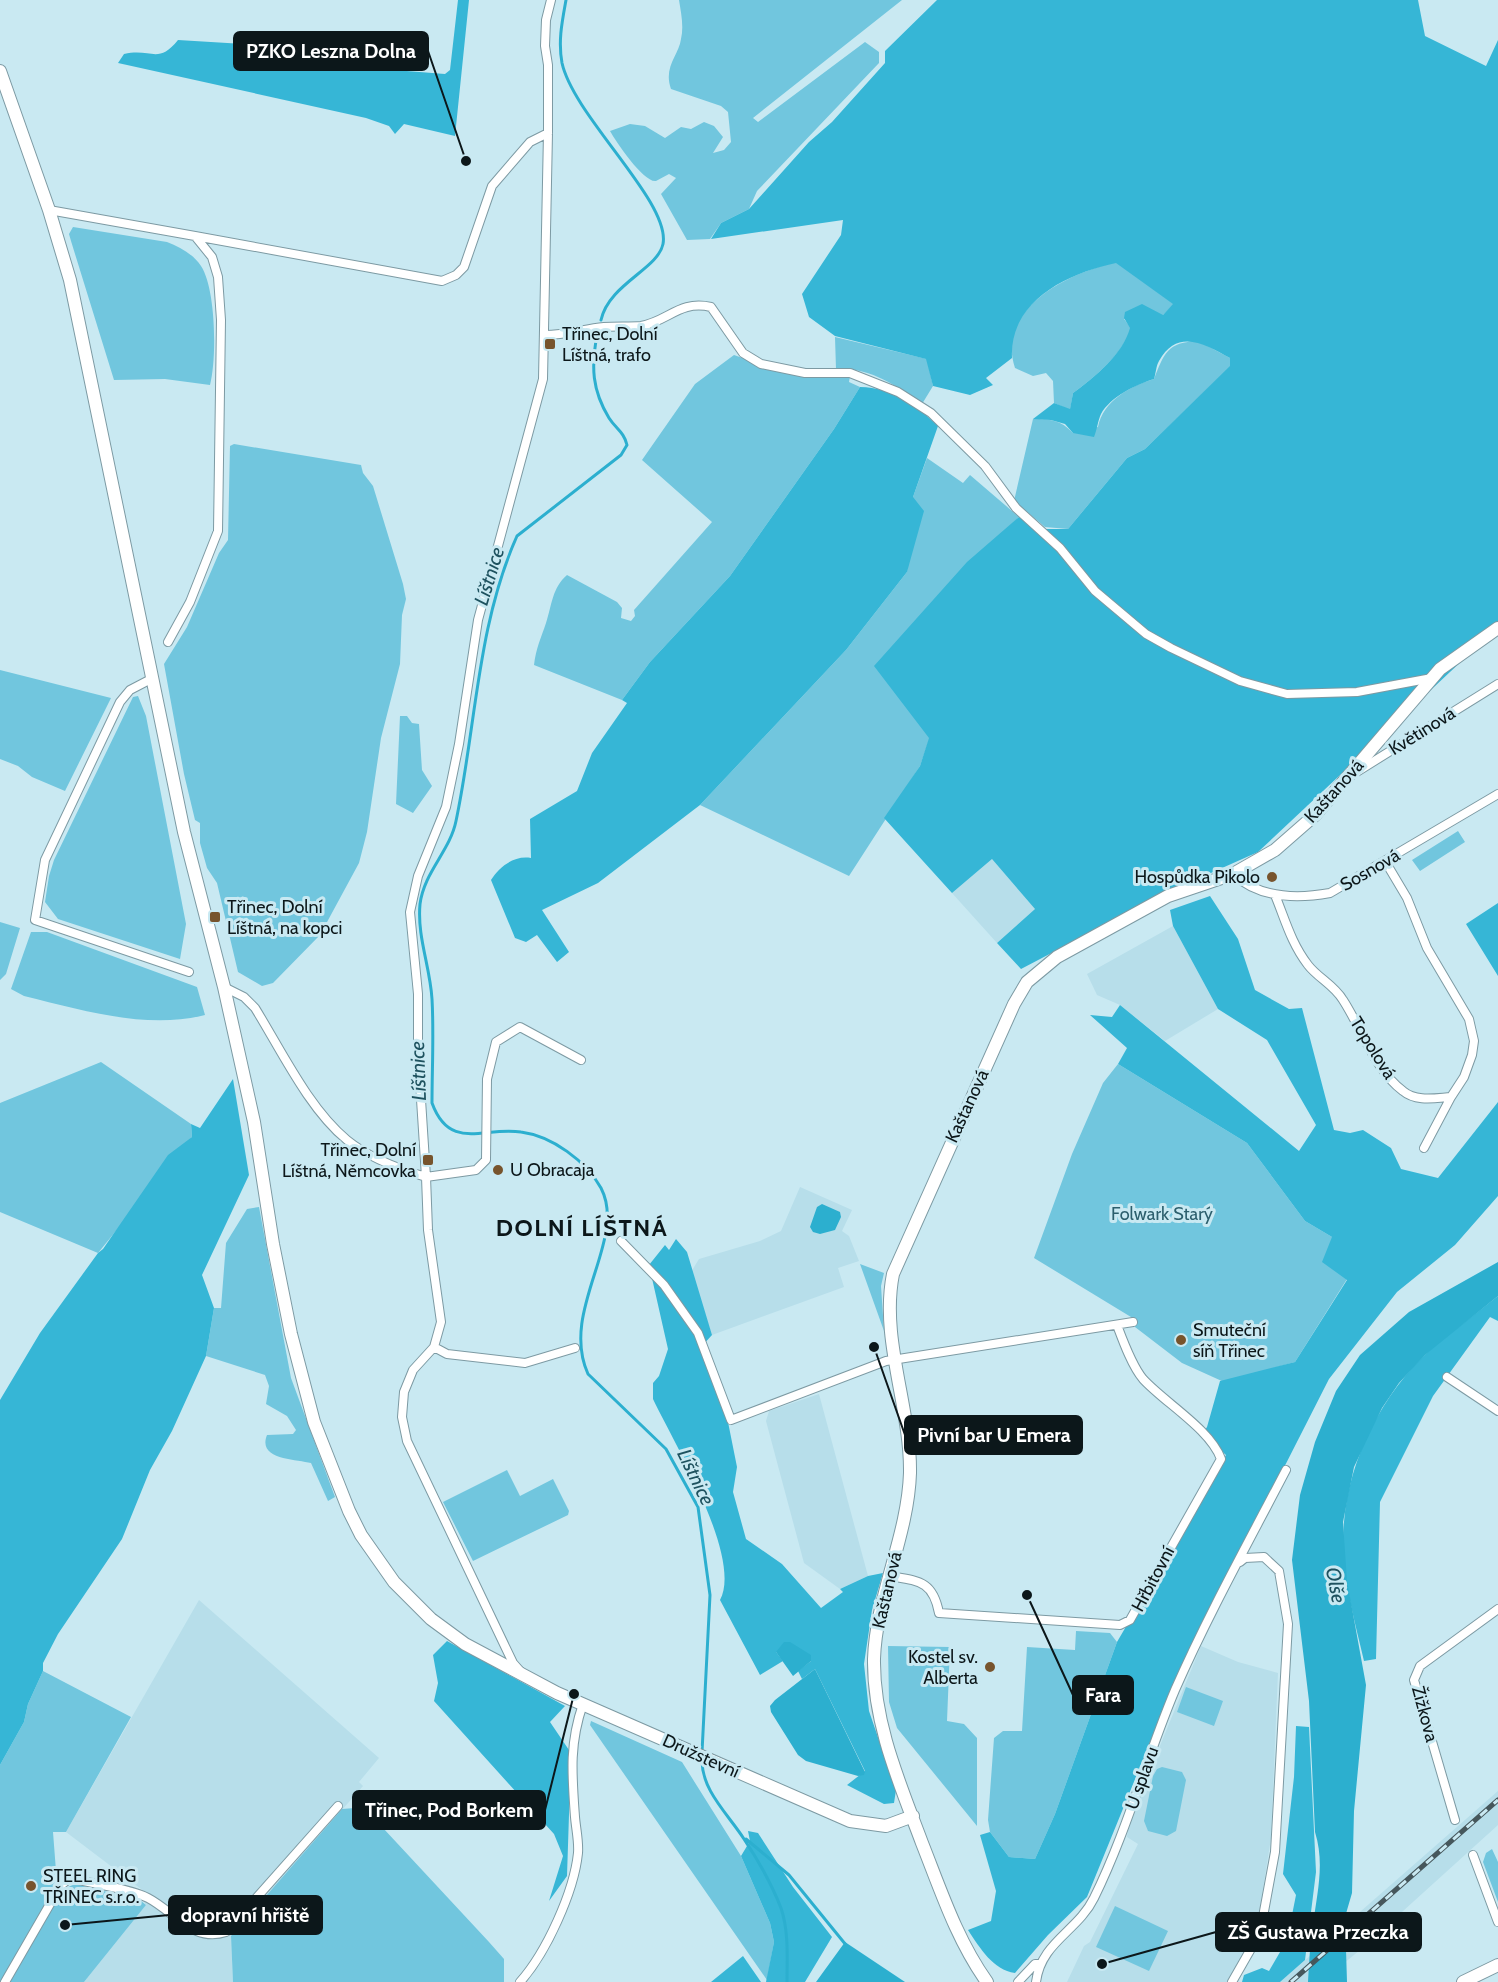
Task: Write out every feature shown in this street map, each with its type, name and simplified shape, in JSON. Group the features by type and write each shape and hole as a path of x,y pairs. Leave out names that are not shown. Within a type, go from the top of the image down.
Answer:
{"street":[{"path":"526,1677 513,1663 407,1441 402,1417 404,1392 413,1370 434,1347 441,1322 429,1230 418,1053 418,994 411,939 412,894 446,807 478,620 539,399 544,335 548,133 548,65 545,46 546,20 551,0"},
{"name":"Družstevní","path":"0,71 49,210 70,280 184,832 224,987 254,1122 289,1323 314,1422 336,1482 361,1535 394,1582 448,1632 508,1668 583,1704 850,1821 886,1826 912,1816"},
{"path":"49,210 442,282 456,275 464,267 492,186 530,141 548,133"},
{"path":"168,642 189,602 218,531 220,298 218,276 212,257 195,236"},
{"path":"544,335 560,335 601,327 642,326 680,308 697,304 711,307 743,353 761,364 804,373 850,373 898,392 931,413 985,466 1016,508 1060,548 1095,591 1146,634 1171,648 1240,681 1287,694 1357,692 1432,678"},
{"name":"Kaštanová","path":"912,1816 884,1737 877,1702 874,1659 906,1509 910,1473 908,1428 896,1362 890,1299 893,1274 998,1038 1027,982 1044,966 1168,896 1233,874 1275,850 1315,815 1440,669 1498,628"},
{"path":"153,678 130,690 120,702 45,860 35,920 189,972"},
{"name":"Květinová","path":"1347,778 1498,684"},
{"name":"Sosnová","path":"1233,874 1275,895 1309,897 1330,892 1498,794"},
{"path":"1385,861 1407,898 1426,948 1469,1019 1474,1041 1472,1055 1464,1077 1424,1148"},
{"name":"Topolová","path":"1275,895 1293,944 1310,967 1338,991 1376,1059 1392,1082 1415,1098 1451,1097"},
{"path":"224,987 244,997 255,1008 321,1112 347,1141 395,1168 426,1177 476,1170 486,1160 489,1141 487,1079 496,1042 520,1027 580,1060"},
{"path":"621,1240 664,1285 698,1333 731,1420 886,1361 896,1362 1133,1322"},
{"name":"Hřbitovní","path":"890,1576 922,1583 930,1588 936,1596 939,1613 1127,1623 1221,1459 1218,1451 1200,1432 1142,1378 1117,1325"},
{"path":"434,1347 447,1354 525,1363 575,1348"},
{"path":"1447,1377 1498,1411"},
{"name":"U splavu","path":"1036,1982 1039,1964 1056,1939 1067,1931 1093,1901 1121,1836 1175,1691 1286,1470"},
{"path":"1232,1982 1260,1933 1275,1852 1280,1719 1288,1647 1282,1582 1273,1563 1264,1557 1245,1558 1238,1565"},
{"name":"Žižkova","path":"1455,1820 1414,1680 1420,1666 1498,1609"},
{"path":"520,1982 554,1925 570,1887 578,1853 571,1761 574,1730 583,1704"},
{"path":"5,1982 61,1885 70,1878 147,1897 193,1931 219,1934 226,1932 338,1806"},
{"path":"912,1816 967,1954 987,1982"},
{"path":"1473,1855 1498,1922"},
{"path":"1018,1982 1035,1964 1039,1964"},
{"path":"1463,1982 1498,1965"}],"shaded area":[{"path":"458,0 469,0 455,136 404,124 395,134 389,126 366,118 118,63 124,54 160,54 171,48 178,40 261,45 300,58 343,66 445,74 450,70"},
{"path":"937,0 1418,0 1425,36 1486,66 1498,40 1498,627 1258,852 1166,893 1021,969 997,943 1035,909 992,859 952,893 884,818 920,766 929,738 874,666 967,562 1019,517 1036,529 1068,529 1127,458 1145,449 1230,366 1230,358 1202,344 1183,342 1175,344 1159,361 1154,379 1124,392 1105,408 1100,416 1094,437 1073,433 1065,424 1033,419 1054,403 1070,409 1073,393 1099,372 1121,347 1130,328 1124,318 1125,312 1142,304 1163,315 1173,304 1116,263 1079,274 1045,293 1020,321 1014,338 1012,358 986,378 993,385 970,395 933,386 926,359 835,336 809,317 802,294 841,235 843,220 711,239 721,223 749,209 809,142 832,122 885,63 885,51"},
{"path":"860,387 883,390 902,398 938,426 913,497 924,511 907,572 846,650 700,805 598,883 542,910 569,952 557,962 537,935 526,942 515,938 491,880 498,871 513,860 531,858 530,819 577,791 592,753 627,703 622,700 650,662 730,576 834,429"},
{"path":"992,859 1035,909 997,943 952,893"},
{"path":"1210,896 1238,939 1255,990 1289,1009 1302,1008 1334,1130 1350,1133 1363,1130 1391,1148 1401,1169 1438,1178 1498,1102 1498,1196 1455,1245 1397,1292 1329,1379 1173,1686 1087,1897 1048,1935 1015,1973 1000,1968 994,1963 982,1951 968,1930 991,1921 996,1891 980,1835 990,1832 1009,1857 1035,1859 1055,1814 1117,1642 1226,1455 1202,1434 1207,1427 1220,1381 1295,1362 1347,1280 1322,1262 1332,1237 1305,1221 1247,1143 1118,1064 1127,1048 1090,1015 1112,1017 1120,1005 1299,1151 1316,1125 1267,1040 1218,1009 1173,926 1170,910"},
{"path":"1498,903 1498,976 1466,924"},
{"path":"1173,926 1218,1009 1165,1041 1120,1005 1097,995 1087,974"},
{"path":"233,1079 249,1175 202,1275 214,1308 206,1356 172,1431 150,1470 122,1539 58,1634 43,1663 43,1671 28,1704 24,1722 0,1765 0,1400 40,1333 103,1249 168,1155 192,1137 191,1124 200,1128"},
{"path":"800,1187 852,1210 842,1231 849,1236 859,1261 838,1268 844,1287 712,1335 691,1272 699,1259 760,1241 781,1231"},
{"path":"676,1239 687,1252 712,1335 702,1346 728,1422 737,1467 733,1492 746,1539 782,1564 821,1608 843,1592 840,1589 868,1576 883,1573 872,1610 864,1664 869,1711 896,1790 894,1803 884,1804 847,1785 865,1771 815,1669 802,1679 798,1671 811,1661 776,1652 783,1661 760,1675 720,1600 725,1581 722,1557 714,1529 689,1470 653,1399 653,1383 659,1376 668,1349 649,1265 665,1245 669,1250"},
{"path":"1498,1296 1498,1321 1490,1317 1433,1396 1380,1502 1376,1659 1364,1661 1345,1575 1343,1539 1347,1498 1361,1451 1383,1406 1413,1367 1438,1343"},
{"path":"819,1394 868,1576 840,1589 804,1563 766,1421 769,1411"},
{"path":"199,1600 379,1758 359,1782 363,1786 231,1936 233,1982 84,1982 146,1905 144,1902 149,1895 66,1832"},
{"path":"447,1641 565,1706 550,1722 571,1753 567,1876 549,1901 563,1856 554,1834 434,1701 438,1683 433,1655"},
{"path":"1201,1646 1238,1662 1278,1673 1271,1838 1259,1914 1244,1955 1229,1982 1067,1982 1084,1946 1090,1942 1138,1844 1127,1837 1129,1821"},
{"path":"1296,1726 1309,1727 1316,1872 1305,1960 1280,1982 1242,1982 1244,1975 1262,1968 1269,1971 1287,1940 1296,1895 1283,1874 1294,1777"},
{"path":"1498,1791 1498,1825 1360,1950 1321,1982 1280,1982"},
{"path":"748,1831 758,1833 793,1887 832,1937 805,1982 766,1982 774,1942 770,1923 741,1856 750,1841"},
{"path":"743,1956 761,1982 711,1982"}],"green space":[{"path":"679,0 902,0 753,118 758,122 865,42 879,52 879,63 757,191 749,209 721,223 710,239 687,240 661,194 676,178 669,174 656,181 645,176 631,161 610,131 630,124 645,126 665,138 681,127 691,129 704,122 714,126 723,137 713,153 724,150 731,142 728,112 721,106 671,89 670,68 682,34"},
{"path":"73,227 167,242 186,251 198,262 210,290 214,324 214,358 210,385 165,379 114,380 69,234"},
{"path":"1116,262 1174,304 1163,315 1124,319 1131,328 1122,347 1099,372 1073,393 1070,410 1054,403 1053,381 1046,373 1033,376 1015,368 1012,347 1016,328 1026,311 1040,297 1058,285 1097,267"},
{"path":"835,337 927,359 933,386 922,404 892,384 871,374 836,369"},
{"path":"1198,341 1230,358 1231,366 1145,449 1127,458 1068,529 1045,527 1014,501 1033,419 1055,421 1073,433 1098,427 1105,410 1119,396 1127,390 1154,379 1168,351 1179,344"},
{"path":"734,355 774,369 850,376 849,382 860,387 834,429 730,576 650,662 622,700 534,665 553,597 558,585 567,575 617,602 622,608 621,618 631,621 635,616 634,610 712,522 642,460 695,384"},
{"path":"234,444 361,465 363,473 373,486 406,599 402,615 400,664 381,738 367,832 359,863 320,935 273,983 262,986 238,972 217,883 207,868 200,843 200,823 195,820 184,774 164,664 187,627 219,553 228,540 230,446"},
{"path":"927,458 963,483 970,475 1019,517 1001,534 920,766 849,876 700,805 846,650 907,572 913,497"},
{"path":"0,670 111,698 65,791 32,777 18,766 0,759"},
{"path":"138,696 146,716 186,924 180,959 58,919 45,902 54,860 133,697"},
{"path":"400,716 407,716 412,723 419,724 422,770 432,786 413,813 396,804"},
{"path":"1458,831 1465,842 1420,871 1412,860"},
{"path":"0,922 20,928 6,974 0,980"},
{"path":"31,932 47,932 197,987 205,1015 183,1019 137,1019 91,1012 24,996 11,989"},
{"path":"101,1062 191,1124 192,1137 98,1253 0,1212 0,1103"},
{"name":"Folwark Starý","path":"1118,1064 1247,1143 1305,1221 1332,1237 1347,1279 1295,1362 1224,1382 1182,1363 1135,1327 1131,1317 1034,1258 1072,1154 1103,1083"},
{"path":"259,1207 291,1378 335,1497 328,1501 311,1463 273,1454 265,1443 267,1435 293,1434 296,1430 287,1416 266,1404 269,1386 265,1375 206,1356 214,1308 221,1308 226,1243 247,1209"},
{"path":"860,1264 884,1273 881,1286 884,1331"},
{"path":"507,1470 520,1496 553,1479 569,1511 568,1515 473,1561 443,1502"},
{"path":"1076,1631 1110,1633 1117,1642 1055,1814 1035,1859 1009,1857 990,1832 988,1820 994,1738 1003,1731 1022,1731 1027,1647 1075,1650"},
{"path":"888,1646 950,1647 947,1721 964,1724 977,1738 977,1826 897,1728 889,1702"},
{"path":"43,1671 131,1717 66,1832 53,1832 57,1884 66,1888 75,1884 140,1900 146,1905 84,1982 0,1982 0,1765 24,1722 28,1704"},
{"path":"1186,1687 1223,1701 1214,1726 1177,1712"},
{"path":"591,1721 682,1762 741,1856 770,1923 774,1942 767,1980 590,1725"},
{"path":"1162,1767 1182,1772 1186,1780 1176,1831 1167,1836 1148,1831 1144,1821 1153,1776 1157,1769"},
{"path":"355,1808 370,1814 504,1959 504,1982 233,1982 231,1936 342,1809"},
{"path":"1492,1849 1498,1862 1498,1902 1483,1862 1486,1853"},
{"path":"1115,1906 1168,1931 1149,1971 1096,1947"}],"water":[{"path":"822,1204 840,1212 841,1217 835,1230 820,1234 813,1232 810,1227 817,1207"},
{"name":"Olše","path":"1498,1262 1498,1296 1425,1355 1399,1383 1382,1408 1354,1467 1343,1522 1347,1581 1366,1685 1354,1811 1352,1893 1345,1917 1347,1982 1308,1982 1320,1867 1315,1832 1309,1701 1292,1560 1300,1495 1315,1442 1336,1391 1360,1355 1409,1312"},
{"path":"784,1642 790,1642 811,1655 811,1661 793,1676 776,1652"},
{"path":"815,1669 865,1772 864,1775 858,1776 806,1761 798,1755 771,1712 770,1706 775,1700"},
{"path":"845,1942 905,1982 816,1982"}],"waterway":[{"name":"Líštnice","path":"566,0 560,47 562,63 570,85 652,206 661,226 663,244 652,261 613,296 601,320"},
{"name":"Líštnice","path":"597,335 594,358 596,388 603,408 624,437 627,445 621,455 517,536 493,605 485,641 456,821 453,832 422,892 420,928 432,999 432,1103 439,1118 448,1127 458,1132 469,1134 521,1132 533,1134 556,1144 587,1168 601,1188 607,1208 606,1230 586,1301 581,1350 588,1374 666,1449 698,1507 710,1595 702,1752"},
{"name":"Líštnice","path":"702,1759 706,1781 711,1791 754,1855 781,1908 786,1936 787,1982"},
{"path":"746,1839 789,1875 846,1945"}],"railway":[{"path":"1291,1982 1498,1800"}],"place":[{"name":"PZKO Leszna Dolna","path":"466,161"},
{"name":"Třinec, Dolní Líštná, trafo","path":"550,344"},
{"name":"Hospůdka Pikolo","path":"1272,877"},
{"name":"Třinec, Dolní Líštná, na kopci","path":"215,917"},
{"name":"Třinec, Dolní Líštná, Němcovka","path":"428,1160"},
{"name":"U Obracaja","path":"498,1170"},
{"name":"Smuteční síň Třinec","path":"1181,1340"},
{"name":"Pivní bar U Emera","path":"874,1347"},
{"name":"Fara","path":"1027,1595"},
{"name":"Kostel sv. Alberta","path":"990,1667"},
{"name":"Třinec, Pod Borkem","path":"574,1694"},
{"name":"STEEL RING TŘINEC s.r.o.","path":"31,1886"},
{"name":"dopravní hřiště","path":"65,1925"},
{"name":"ZŠ Gustawa Przeczka","path":"1102,1964"}],"district":[{"name":"DOLNÍ LÍŠTNÁ","path":"582,1228"}]}
